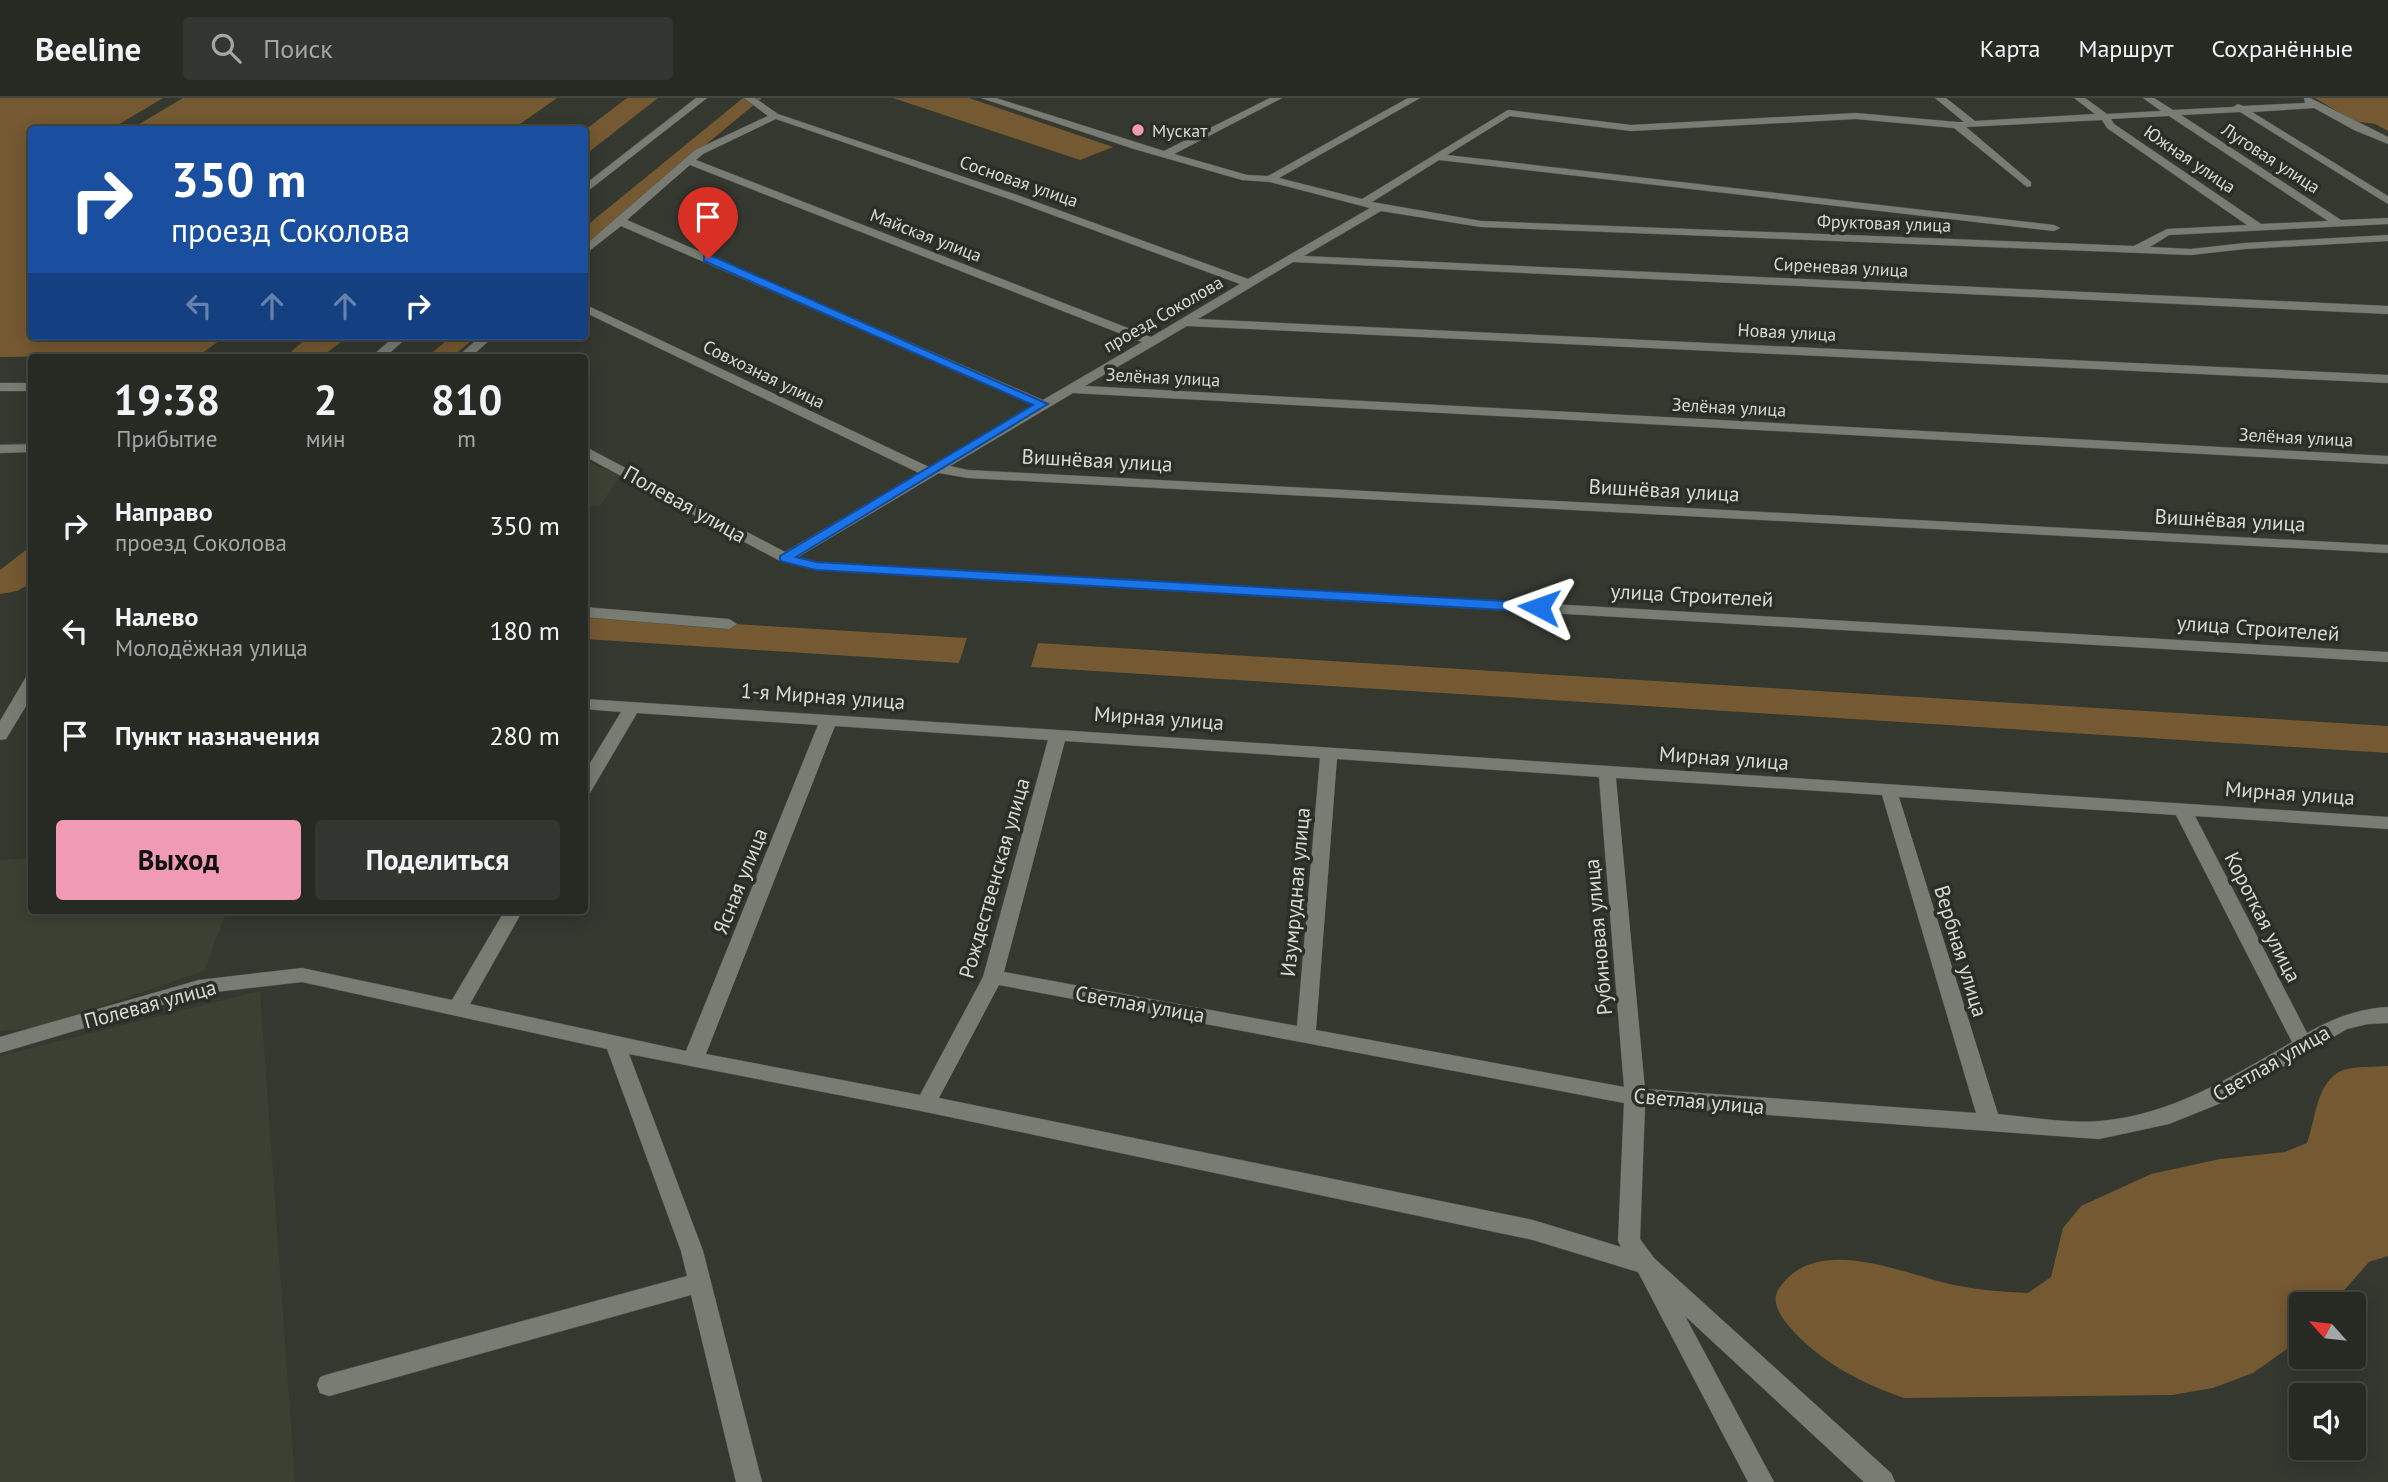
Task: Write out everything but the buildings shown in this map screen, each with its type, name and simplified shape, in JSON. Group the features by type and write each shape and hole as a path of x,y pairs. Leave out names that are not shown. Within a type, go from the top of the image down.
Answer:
{"street":[{"path":"588,188 702,98"},
{"path":"588,248 708,147 761,122 769,113 749,98"},
{"name":"Фруктовая улица","path":"986,98 1138,147 1246,178 1270,179 1379,207 1481,224 2191,252 2245,246 2388,238"},
{"path":"1167,154 1277,98"},
{"path":"1270,179 1415,98"},
{"path":"1940,98 1974,125"},
{"name":"Южная улица","path":"2079,98 2105,117 2109,126 2259,228"},
{"name":"Луговая улица","path":"2148,98 2340,224"},
{"path":"2224,98 2388,201"},
{"path":"2305,98 2358,128 2388,141"},
{"path":"1363,203 1508,113 1631,128 1856,116 1974,125 2317,105"},
{"name":"Сосновая улица","path":"769,113 1007,195 1250,284"},
{"path":"1957,125 2027,184"},
{"name":"Фруктовая улица","path":"1435,157 2053,228"},
{"name":"Майская улица","path":"689,161 1151,341"},
{"name":"проезд Соколова","path":"785,558 1379,207"},
{"path":"619,221 1042,404"},
{"path":"2137,250 2167,232 2388,221"},
{"name":"Сиреневая улица","path":"1292,259 2388,310"},
{"name":"Совхозная улица","path":"588,309 933,470"},
{"name":"Новая улица","path":"1185,321 2388,379"},
{"path":"381,354 398,340"},
{"path":"467,354 483,340"},
{"path":"0,387 28,387"},
{"name":"Зелёная улица","path":"1069,389 2388,460"},
{"path":"0,449 28,448"},
{"name":"Полевая улица","path":"588,452 785,558"},
{"name":"Вишнёвая улица","path":"933,470 982,475 2388,549"},
{"name":"улица Строителей","path":"785,558 816,566 2388,657"},
{"path":"588,612 729,624"},
{"path":"0,734 28,688"},
{"name":"1-я Мирная улица","path":"588,704 1058,734"},
{"path":"588,782 632,707"},
{"name":"Ясная улица","path":"693,1060 829,719"},
{"name":"Мирная улица","path":"1058,734 1606,773 2388,823"},
{"name":"Рождественская улица","path":"926,1104 993,977 1058,734"},
{"name":"Изумрудная улица","path":"1306,1034 1329,753"},
{"name":"Рубиновая улица","path":"1606,773 1635,1097 1629,1241 1646,1265"},
{"name":"Вербная улица","path":"1889,791 1990,1123"},
{"name":"Короткая улица","path":"2182,808 2304,1046"},
{"path":"457,1009 512,914"},
{"name":"Полевая улица","path":"0,1045 199,987 302,975 693,1060 926,1104 1533,1230 1646,1265"},
{"name":"Светлая улица","path":"993,977 1635,1097 2099,1130 2169,1116 2214,1097 2341,1023 2368,1016 2388,1015"},
{"path":"615,1043 692,1251 749,1482"},
{"path":"1646,1265 1761,1482"},
{"path":"1646,1265 1882,1482"},
{"path":"329,1385 700,1282"}],"shaded area":[{"path":"0,98 163,98 116,126 28,126 28,340 220,340 201,354 28,354 28,357 0,357"},
{"path":"183,98 557,98 517,126 136,126"},
{"path":"627,98 658,98 588,153 588,128"},
{"path":"743,98 762,98 588,243 588,225"},
{"path":"893,98 969,98 1113,147 1080,160"},
{"path":"2315,98 2388,98 2388,131 2375,124 2353,121"},
{"path":"304,340 344,340 325,354 288,354"},
{"path":"447,340 472,340 456,354 431,354"},
{"path":"588,461 620,476 600,506 588,505"},
{"path":"28,548 28,585 17,591 0,594 0,570"},
{"path":"588,615 967,638 959,663 588,639"},
{"path":"1038,643 2388,726 2388,753 1031,667"},
{"path":"28,858 28,914 225,914 204,971 40,1027 0,1031 0,860"},
{"path":"260,991 295,1482 0,1482 0,1056"},
{"path":"2388,1066 2388,1256 2369,1262 2343,1292 2289,1292 2289,1348 2253,1373 2213,1388 2172,1395 1904,1398 1856,1378 1827,1360 1800,1338 1779,1312 1777,1292 1796,1271 1816,1262 1838,1260 1887,1267 1963,1287 2028,1293 2051,1277 2063,1228 2081,1206 2151,1174 2220,1159 2285,1152 2307,1143 2318,1102 2327,1083 2343,1070"}],"place":[{"name":"Мускат","path":"1138,130"}],"route":[{"path":"708,259 1042,404 785,558 816,566 1539,607"}]}
